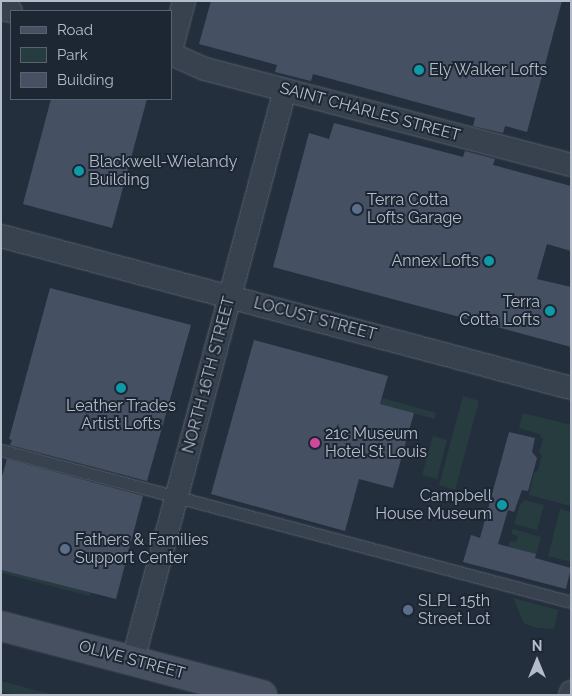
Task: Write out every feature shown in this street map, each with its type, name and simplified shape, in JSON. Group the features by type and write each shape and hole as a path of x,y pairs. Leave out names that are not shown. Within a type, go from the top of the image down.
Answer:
{"main road":[{"name":"OLIVE STREET","path":"1,626 262,695"}],"street":[{"path":"172,46 184,1"},
{"name":"SAINT CHARLES STREET","path":"172,54 205,69 571,165"},
{"name":"NORTH 16TH STREET","path":"133,660 285,90"},
{"name":"LOCUST STREET","path":"1,236 571,388"}],"lane":[{"path":"1,450 571,602"}],"green space":[{"path":"463,396 479,401 455,490 439,485"},
{"path":"382,398 436,413 435,419 380,404"},
{"path":"523,413 571,425 571,506 529,495 534,473 538,470 542,456 539,452 543,440 539,434 519,428"},
{"path":"433,436 447,440 437,479 422,475"},
{"path":"524,500 544,505 537,530 514,524 520,505"},
{"path":"560,509 571,512 571,562 548,556"},
{"path":"513,529 541,537 536,555 508,547 510,541 516,542 518,536 511,534"},
{"path":"1,570 91,593 90,596 1,573"},
{"path":"513,598 558,610 554,629 537,628 524,623"},
{"path":"1,681 54,695 15,695 1,691"}],"building":[{"name":"Ely Walker Lofts","path":"211,1 562,1 527,132 505,126 503,133 473,126 475,118 313,74 311,81 275,72 277,65 199,44"},
{"name":"Blackwell-Wielandy Building","path":"51,100 147,100 112,228 23,204"},
{"path":"334,123 463,157 465,151 495,159 493,165 571,186 571,251 547,244 537,279 571,287 571,347 273,267 309,133 329,139"},
{"name":"Leather Trades Artist Lofts","path":"50,288 191,325 147,481 10,445 12,440 9,439"},
{"name":"21c Museum Hotel St Louis","path":"254,340 388,376 380,404 414,413 393,488 359,479 345,531 211,494"},
{"name":"Campbell House Museum","path":"509,432 535,438 532,452 537,458 528,491 522,490 514,512 508,510 498,544 536,554 535,558 571,568 566,589 463,562 471,535 480,538"},
{"name":"Fathers & Families Support Center","path":"7,459 143,496 116,599 1,570 1,480"}],"place":[{"name":"Ely Walker Lofts","path":"419,70"},
{"name":"Blackwell-Wielandy Building","path":"79,171"},
{"name":"Terra Cotta Lofts Garage","path":"357,209"},
{"name":"Annex Lofts","path":"489,261"},
{"name":"Terra Cotta Lofts","path":"550,311"},
{"name":"Leather Trades Artist Lofts","path":"121,388"},
{"name":"21c Museum Hotel St Louis","path":"315,443"},
{"name":"Campbell House Museum","path":"502,505"},
{"name":"Fathers & Families Support Center","path":"65,549"},
{"name":"SLPL 15th Street Lot","path":"408,610"}]}
